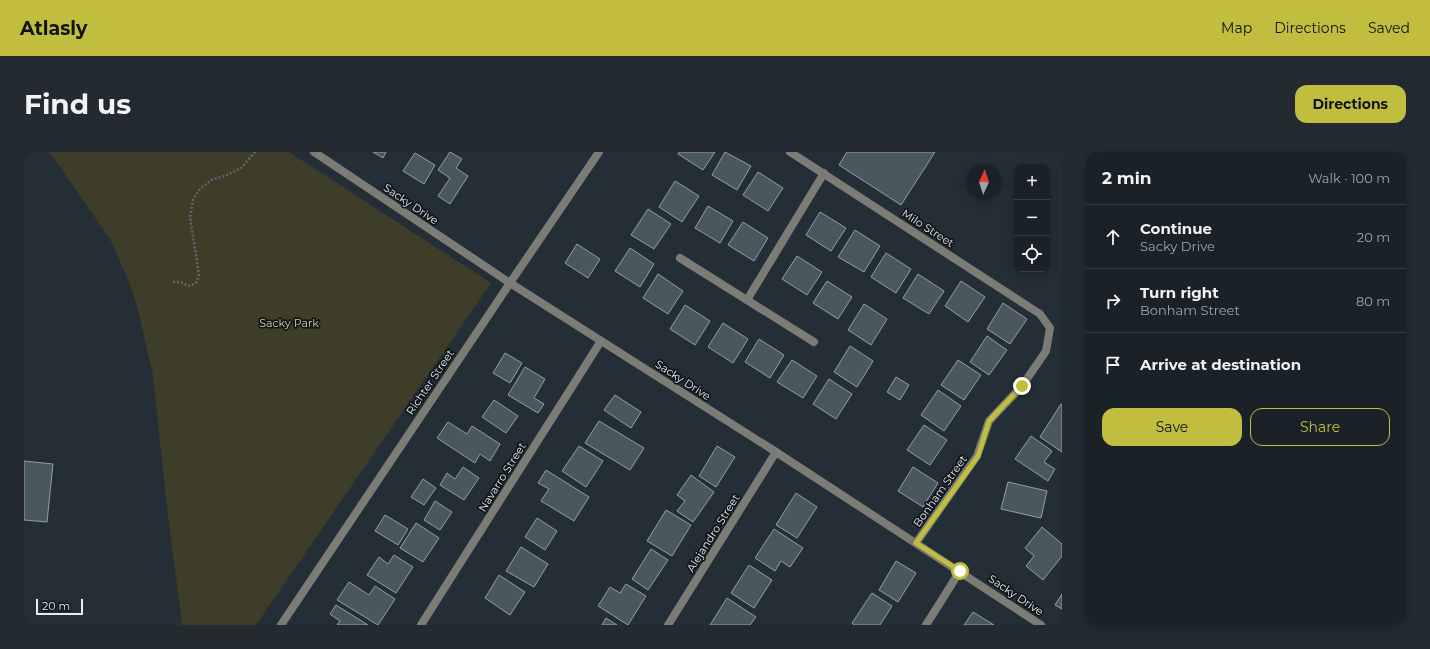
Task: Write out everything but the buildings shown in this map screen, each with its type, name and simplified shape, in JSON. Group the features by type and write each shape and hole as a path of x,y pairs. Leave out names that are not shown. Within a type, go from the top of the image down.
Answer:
{"street":[{"name":"Sacky Drive","path":"314,152 510,282 776,452 1041,625"},
{"name":"Richter Street","path":"281,625 510,282 599,152"},
{"name":"Milo Street","path":"790,152 1040,314 1050,328"},
{"path":"747,300 824,173"},
{"path":"680,258 814,342"},
{"name":"Bonham Street","path":"916,543 978,456 989,421 1022,386 1046,350 1050,328"},
{"name":"Navarro Street","path":"421,625 602,341"},
{"name":"Alejandro Street","path":"668,625 776,452"},
{"path":"926,625 960,571"}],"path":[{"path":"173,282 180,282 189,286 196,283 199,275 190,217 193,200 200,189 211,180 242,168 255,152"}],"green space":[{"name":"Sacky Park","path":"48,152 289,152 491,283 256,625 182,625 167,508 153,376 138,310 131,287 110,239"}],"route":[{"path":"960,571 916,543 978,456 989,421 1022,386"}]}
